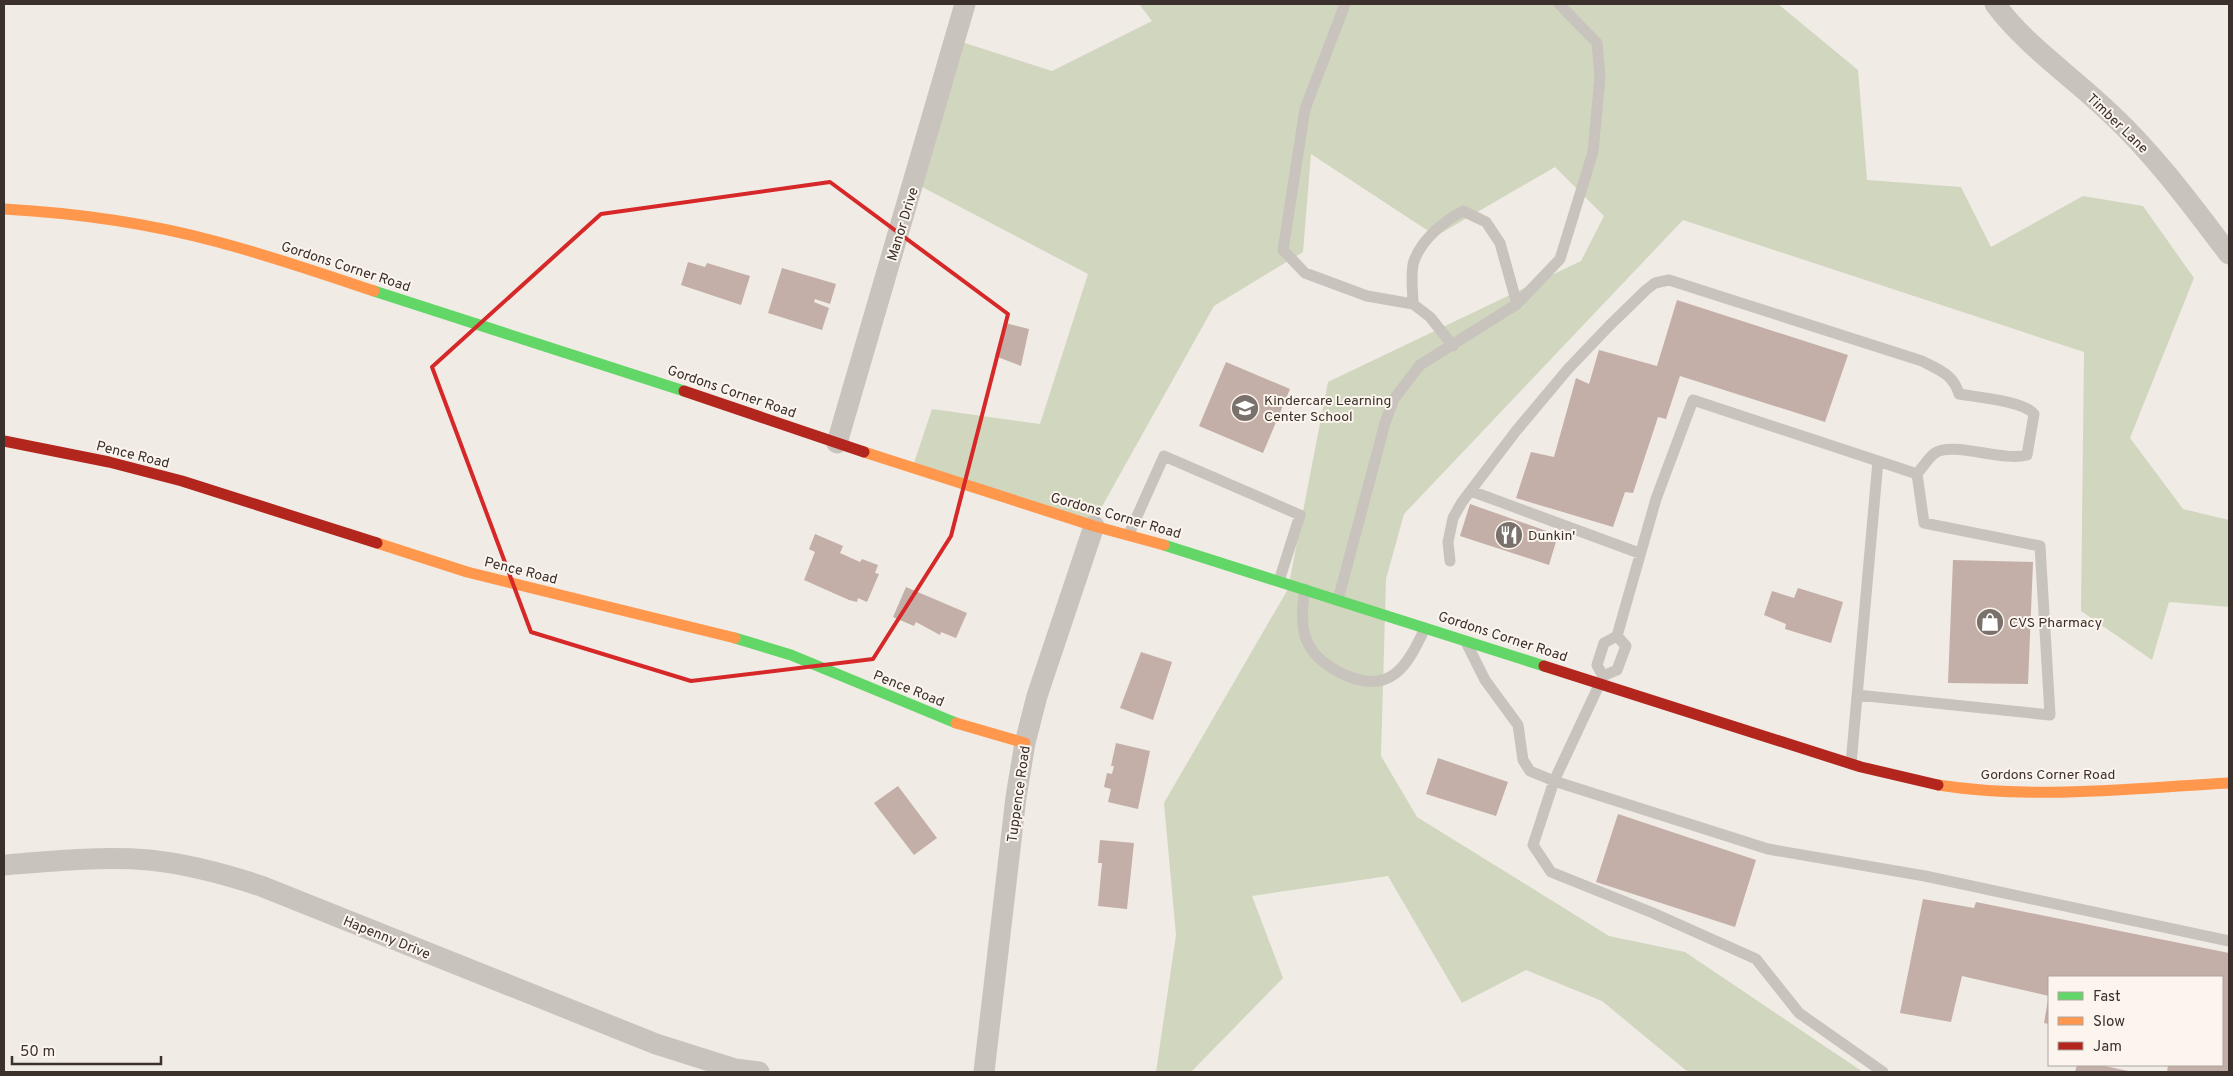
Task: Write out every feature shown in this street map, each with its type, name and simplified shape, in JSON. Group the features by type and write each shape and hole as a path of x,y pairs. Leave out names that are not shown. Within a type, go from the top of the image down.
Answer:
{"street":[{"name":"Manor Drive","path":"837,444 965,4"},
{"name":"Timber Lane","path":"1994,4 2025,37 2112,114 2156,160 2229,254"},
{"name":"Gordons Corner Road","path":"4,209 82,214 203,238 744,410 837,444 1094,526 1129,534 1465,640 1602,680 1851,764 1914,781 1979,790 2083,791 2229,783"},
{"name":"Pence Road","path":"4,441 109,462 182,481 467,572 752,642 791,656 941,718 1025,742"},
{"name":"Tuppence Road","path":"984,1072 1016,797 1025,742 1037,696 1094,526"},
{"name":"Hapenny Drive","path":"4,865 88,860 149,860 225,874 261,886 656,1044 734,1069 760,1072"}],"lane":[{"path":"1345,4 1305,109 1283,250 1305,273 1367,296 1413,304 1430,317 1453,346"},
{"path":"1338,600 1385,423 1394,399 1420,365 1517,304 1560,259 1593,152 1600,77 1598,43 1559,4"},
{"path":"1413,304 1413,261 1426,242 1446,220 1463,210 1486,222 1500,243 1517,304"},
{"path":"1450,560 1448,542 1453,518 1471,491 1516,431 1568,369 1655,283 1668,280 1922,361 1948,375 1955,382 1959,394 2030,408 2034,414 2028,456 2009,458 1953,449 1942,450 1934,454 1918,474 1924,523 2040,546 2050,715 1857,695"},
{"path":"1602,680 1597,665 1604,643 1617,636 1639,553 1656,499 1693,400 1918,474"},
{"path":"1129,534 1164,456 1300,516 1279,581"},
{"path":"1851,764 1878,461"},
{"path":"1471,491 1639,553"},
{"path":"1305,589 1301,621 1309,648 1324,664 1362,682 1380,682 1403,667 1414,652 1425,627"},
{"path":"1617,636 1626,646 1617,670 1602,680 1554,781 1533,845 1551,872 1653,913 1756,959 1798,1013 1883,1072"},
{"path":"1465,640 1484,680 1518,725 1523,760 1530,771 1554,781 1768,849 1925,876 2229,941"}],"highlighted area":[{"path":"830,182 1008,314 951,536 873,659 691,681 531,632 432,367 601,214"}],"green space":[{"path":"1139,4 1778,4 1858,70 1867,180 1961,187 1991,247 2083,196 2143,206 2194,278 2130,438 2183,509 2229,520 2229,607 2169,602 2152,660 2081,611 2084,352 1683,220 1404,514 1386,579 1381,756 1417,817 1609,936 1685,952 1863,1072 1688,1072 1602,1001 1526,970 1462,1003 1388,876 1252,896 1283,978 1191,1072 1156,1072 1176,935 1164,803 1288,589 1328,382 1581,261 1604,216 1555,167 1436,236 1311,154 1303,252 1214,306 1090,528 911,472 932,409 1040,424 1088,274 905,178 946,37 1052,71 1152,21"}],"building":[{"path":"688,262 705,267 707,263 750,276 741,305 681,285"},
{"path":"782,268 836,284 830,304 815,299 814,302 829,308 822,330 768,313"},
{"path":"1677,300 1848,355 1825,422 1680,376 1666,419 1658,417 1633,493 1625,492 1613,527 1516,498 1531,452 1554,457 1576,378 1589,384 1599,350 1657,366"},
{"path":"1005,323 1029,329 1021,366 995,356"},
{"name":"Kindercare Learning Center School","path":"1226,362 1290,389 1263,453 1199,426"},
{"name":"Dunkin'","path":"1470,504 1558,535 1549,565 1460,536"},
{"path":"815,534 843,546 840,553 860,562 862,559 878,565 875,573 879,574 867,602 858,598 857,602 849,600 804,580 815,552 809,549"},
{"name":"CVS Pharmacy","path":"1953,560 2033,562 2028,684 1948,683"},
{"path":"906,587 967,613 956,638 941,632 940,635 916,622 914,626 893,617"},
{"path":"1798,588 1843,602 1831,643 1785,629 1786,624 1764,615 1772,591 1794,598"},
{"path":"1141,652 1172,662 1153,720 1120,708"},
{"path":"1116,743 1150,751 1138,809 1108,802 1111,789 1104,787 1107,773 1112,774 1114,766 1111,766"},
{"path":"1438,758 1508,782 1496,816 1426,794"},
{"path":"898,786 937,838 914,855 874,803"},
{"path":"1618,814 1756,860 1735,927 1596,882"},
{"path":"1100,840 1134,843 1127,909 1098,906 1102,863 1098,863"},
{"path":"1923,899 1974,908 1976,902 2229,953 2229,1072 2167,1072 2168,1066 2223,1066 2223,976 2048,976 2048,996 1962,976 1951,1022 1900,1013"},
{"path":"2048,1000 2048,1024 2044,1023"},
{"path":"2077,1066 2105,1066 2133,1072 2075,1072"}],"traffic: fast":[{"path":"374,291 684,391"},
{"path":"1164,545 1544,666"},
{"path":"735,638 791,655 956,723"}],"traffic: slow":[{"path":"4,209 85,216 165,229 258,253 374,291"},
{"path":"864,452 1094,526 1164,545"},
{"path":"377,543 467,572 735,638"},
{"path":"956,723 1025,743"},
{"path":"1938,785 2010,792 2047,792 2120,790 2229,783"}],"traffic: jam":[{"path":"684,391 864,452"},
{"path":"4,441 109,462 182,481 377,543"},
{"path":"1544,666 1861,767 1938,785"}],"place":[{"name":"Kindercare Learning Center School","path":"1245,408"},
{"name":"Dunkin'","path":"1509,535"},
{"name":"CVS Pharmacy","path":"1990,622"}]}
